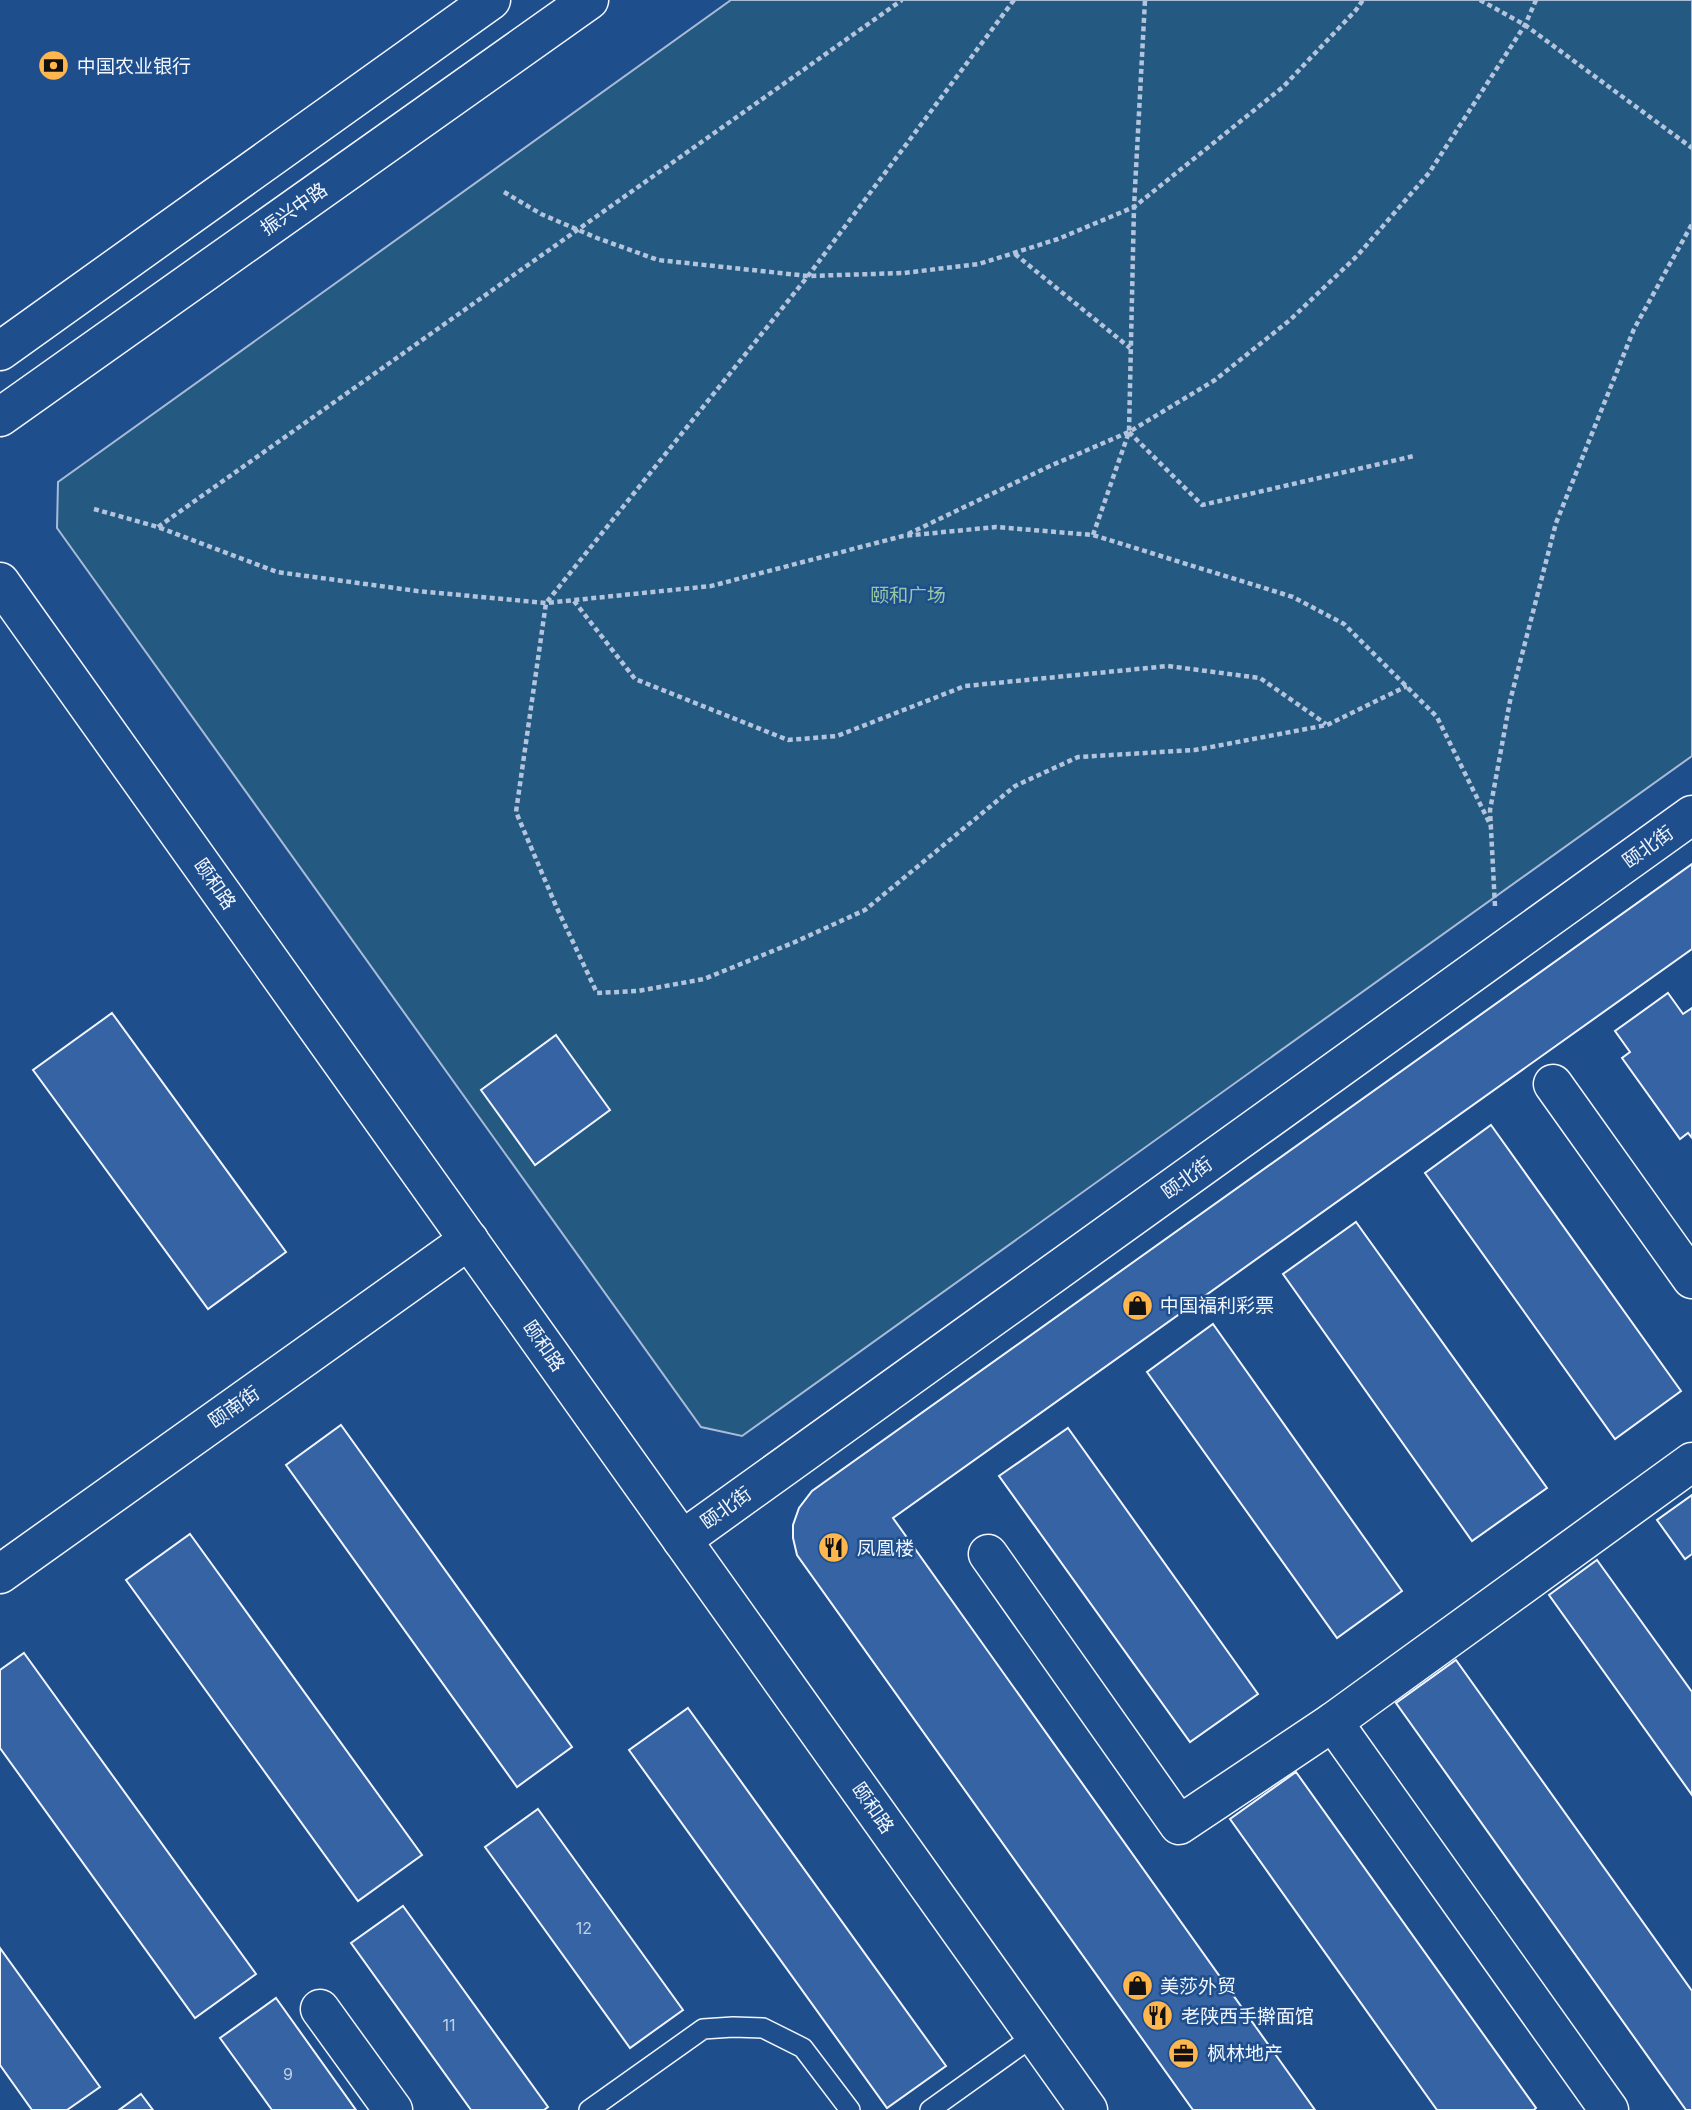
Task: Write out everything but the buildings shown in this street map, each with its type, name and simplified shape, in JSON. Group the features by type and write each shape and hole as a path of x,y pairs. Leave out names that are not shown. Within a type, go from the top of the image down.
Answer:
{"street":[{"path":"0,351 491,0"},
{"name":"振兴中路","path":"0,417 589,0"},
{"name":"颐和路","path":"0,582 1088,2110"},
{"name":"颐北街","path":"682,1540 1692,815"},
{"path":"1553,1084 1692,1279"},
{"name":"颐南街","path":"0,1574 469,1240"},
{"path":"988,1554 1179,1825 1333,1721 1692,1462"},
{"path":"1333,1721 1609,2110"},
{"path":"320,2009 393,2110"}],"lane":[{"path":"589,2110 703,2029 733,2026 763,2028 803,2048 850,2110"},
{"path":"930,2110 1035,2035"}],"path":[{"path":"158,527 902,0"},
{"path":"1014,0 808,276 546,603 516,812 555,906 597,993 638,991 704,979 865,910 1015,786 1078,757 1195,750 1326,725 1407,686"},
{"path":"1093,535 1129,432 1134,207 1145,0"},
{"path":"504,192 541,214 659,260 808,276 904,274 979,264 1058,239 1134,207 1283,87 1363,0"},
{"path":"1480,0 1525,25 1692,148"},
{"path":"902,536 1129,432 1215,380 1290,320 1357,256 1429,173 1525,25 1536,0"},
{"path":"1499,954 1490,810 1510,701 1556,523 1634,329 1692,224"},
{"path":"1014,253 1131,348"},
{"path":"1129,432 1202,505 1414,456"},
{"path":"94,509 158,527 277,572 417,591 546,603 711,586 902,536 996,527 1093,535 1293,597 1345,624 1437,717 1491,826"},
{"path":"573,600 635,679 788,740 837,736 965,686 1168,666 1260,678 1326,725"}],"green space":[{"name":"颐和广场","path":"731,0 1692,0 1692,756 742,1436 701,1427 57,528 58,482"}],"place":[{"name":"中国农业银行","path":"54,66"},
{"name":"中国福利彩票","path":"1137,1305"},
{"name":"凤凰楼","path":"834,1548"},
{"name":"美莎外贸","path":"1137,1986"},
{"name":"老陕西手擀面馆","path":"1158,2016"},
{"name":"枫林地产","path":"1184,2053"}]}
